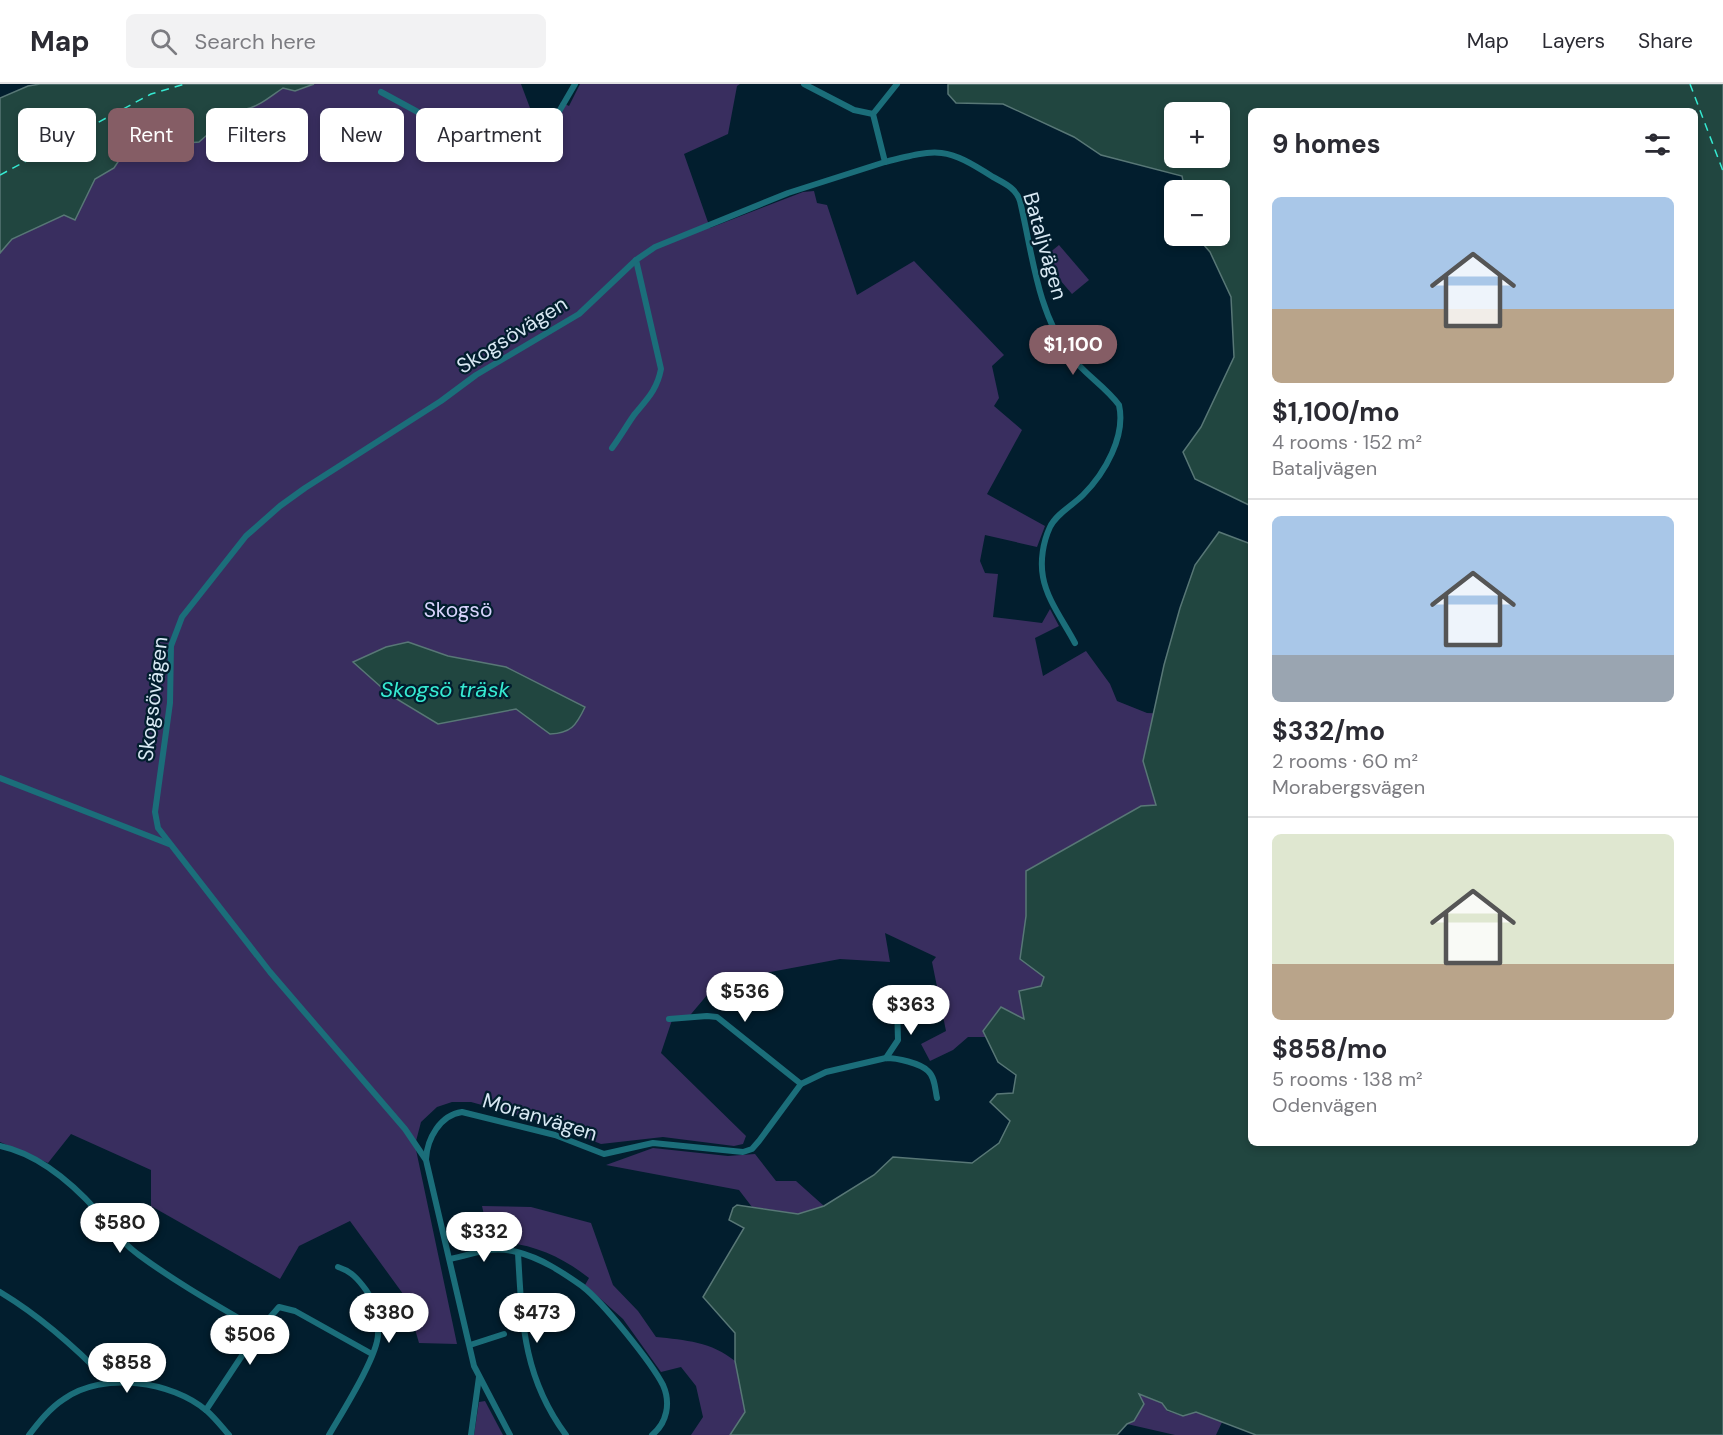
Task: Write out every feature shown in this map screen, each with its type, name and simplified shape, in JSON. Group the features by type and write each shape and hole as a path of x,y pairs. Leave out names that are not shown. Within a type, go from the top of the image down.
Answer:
{"street":[{"path":"381,92 452,130 522,134 537,131 557,115 575,84"},
{"path":"804,84 854,110 873,114"},
{"path":"873,114 897,84"},
{"path":"873,114 885,162"},
{"name":"Bataljvägen","path":"885,162 929,152 947,152 967,160 1013,189 1020,201 1046,310 1056,334 1070,356 1119,405 1121,429 1117,441 1097,478 1051,525 1044,546 1042,575 1046,591 1075,643"},
{"name":"Skogsövägen","path":"510,1435 478,1377 426,1160 399,1121 270,972 158,828 155,812 170,703 171,646 182,617 211,579 246,536 280,506 441,401 476,375 560,327 595,301 636,260 655,246 743,210 885,162"},
{"path":"612,448 634,415 651,397 658,383 661,369 636,260"},
{"path":"0,778 170,844"},
{"path":"886,1058 898,1040 897,1004"},
{"path":"669,1019 717,1017 801,1084"},
{"name":"Moranvägen","path":"426,1160 427,1149 436,1130 448,1117 462,1112 555,1135 604,1154 653,1143 743,1152 752,1149 759,1141 801,1084 826,1072 886,1058 896,1058 928,1070 934,1081 937,1098"},
{"path":"0,1146 26,1155 57,1174 78,1190 121,1239 138,1254 192,1291 259,1330"},
{"path":"450,1259 494,1248 518,1252 544,1262 584,1288 626,1335 663,1385 666,1414 662,1424 652,1435"},
{"path":"518,1252 523,1328 528,1359 548,1410 566,1435"},
{"path":"329,1435 372,1354 378,1335 368,1293 355,1276 338,1267"},
{"path":"0,1292 83,1355 108,1382"},
{"path":"206,1410 259,1330 279,1307 287,1307 372,1354"},
{"path":"470,1345 504,1334"},
{"path":"471,1435 478,1377"},
{"path":"29,1435 65,1398 88,1387 108,1382 148,1386 181,1397 206,1410 229,1435"}],"green space":[{"name":"Skogsö","path":"185,84 521,84 530,108 416,108 416,162 563,162 563,108 558,108 561,102 569,106 580,84 740,84 737,86 728,134 684,154 710,228 803,192 814,191 817,203 827,205 857,295 914,261 1004,355 992,366 999,398 994,406 1022,430 987,494 1045,526 1037,547 985,535 980,561 985,573 998,574 993,617 1042,623 1050,609 1059,626 1035,638 1043,676 1086,651 1110,684 1117,701 1147,713 1248,717 1248,1037 968,1037 953,1050 930,1061 921,1044 946,1031 932,962 936,957 885,933 890,962 840,959 765,973 737,1010 708,994 686,1020 672,1020 661,1053 746,1136 743,1144 734,1146 663,1137 601,1144 550,1124 471,1102 452,1102 437,1107 421,1122 415,1145 457,1344 419,1343 406,1298 350,1221 299,1246 280,1279 151,1206 151,1170 71,1134 48,1163 0,1142 0,253 12,239 64,215 70,218 34,162 96,162 96,127 108,121 108,162 194,162 194,108 135,108"},
{"path":"1059,245 1089,280 1072,294 1042,259"},
{"path":"653,1148 728,1156 755,1154 776,1181 796,1181 824,1206 798,1214 752,1207 739,1190 606,1165"},
{"path":"482,1206 531,1207 591,1223 613,1285 638,1311 656,1337 708,1346 735,1361 745,1413 730,1435 691,1435 703,1417 696,1386 681,1367 661,1372 623,1319 585,1285 589,1278 578,1270 556,1257 532,1248 493,1242 489,1237"},
{"path":"1138,1394 1162,1403 1167,1411 1183,1416 1196,1412 1223,1420 1216,1435 1175,1435 1127,1424 1134,1421"},
{"path":"485,1401 503,1435 474,1435 479,1402"}],"water":[{"path":"40,84 314,84 295,91 283,88 249,108 206,108 206,136 199,142 194,142 194,108 108,108 108,162 118,162 114,168 95,179 75,220 64,215 12,239 0,253 0,98 28,86"},
{"path":"948,84 1723,84 1723,1435 1256,1435 1196,1412 1183,1416 1167,1410 1162,1403 1139,1394 1144,1404 1134,1421 1127,1424 1117,1435 730,1435 745,1412 735,1361 735,1333 703,1297 744,1228 729,1220 733,1208 737,1205 798,1214 824,1206 874,1175 893,1157 972,1163 999,1143 1010,1121 990,1102 997,1094 1013,1093 1016,1075 998,1062 983,1031 1001,1007 1024,1019 1019,991 1041,986 1044,977 1020,959 1026,916 1026,871 1141,806 1156,805 1143,761 1164,665 1195,565 1219,532 1248,543 1248,1146 1698,1146 1698,108 1248,108 1248,505 1195,479 1183,452 1201,427 1234,357 1231,297 1210,252 1205,246 1230,246 1230,180 1183,180 1182,176 1101,155 1074,137 1003,104 956,103 948,94"},
{"name":"Skogsö träsk","path":"408,642 448,656 506,667 585,707 572,727 563,732 550,734 516,709 438,724 390,695 353,662 386,647"}],"ferry route":[{"path":"0,175 151,94 185,84"},
{"path":"1690,84 1723,171"}]}
